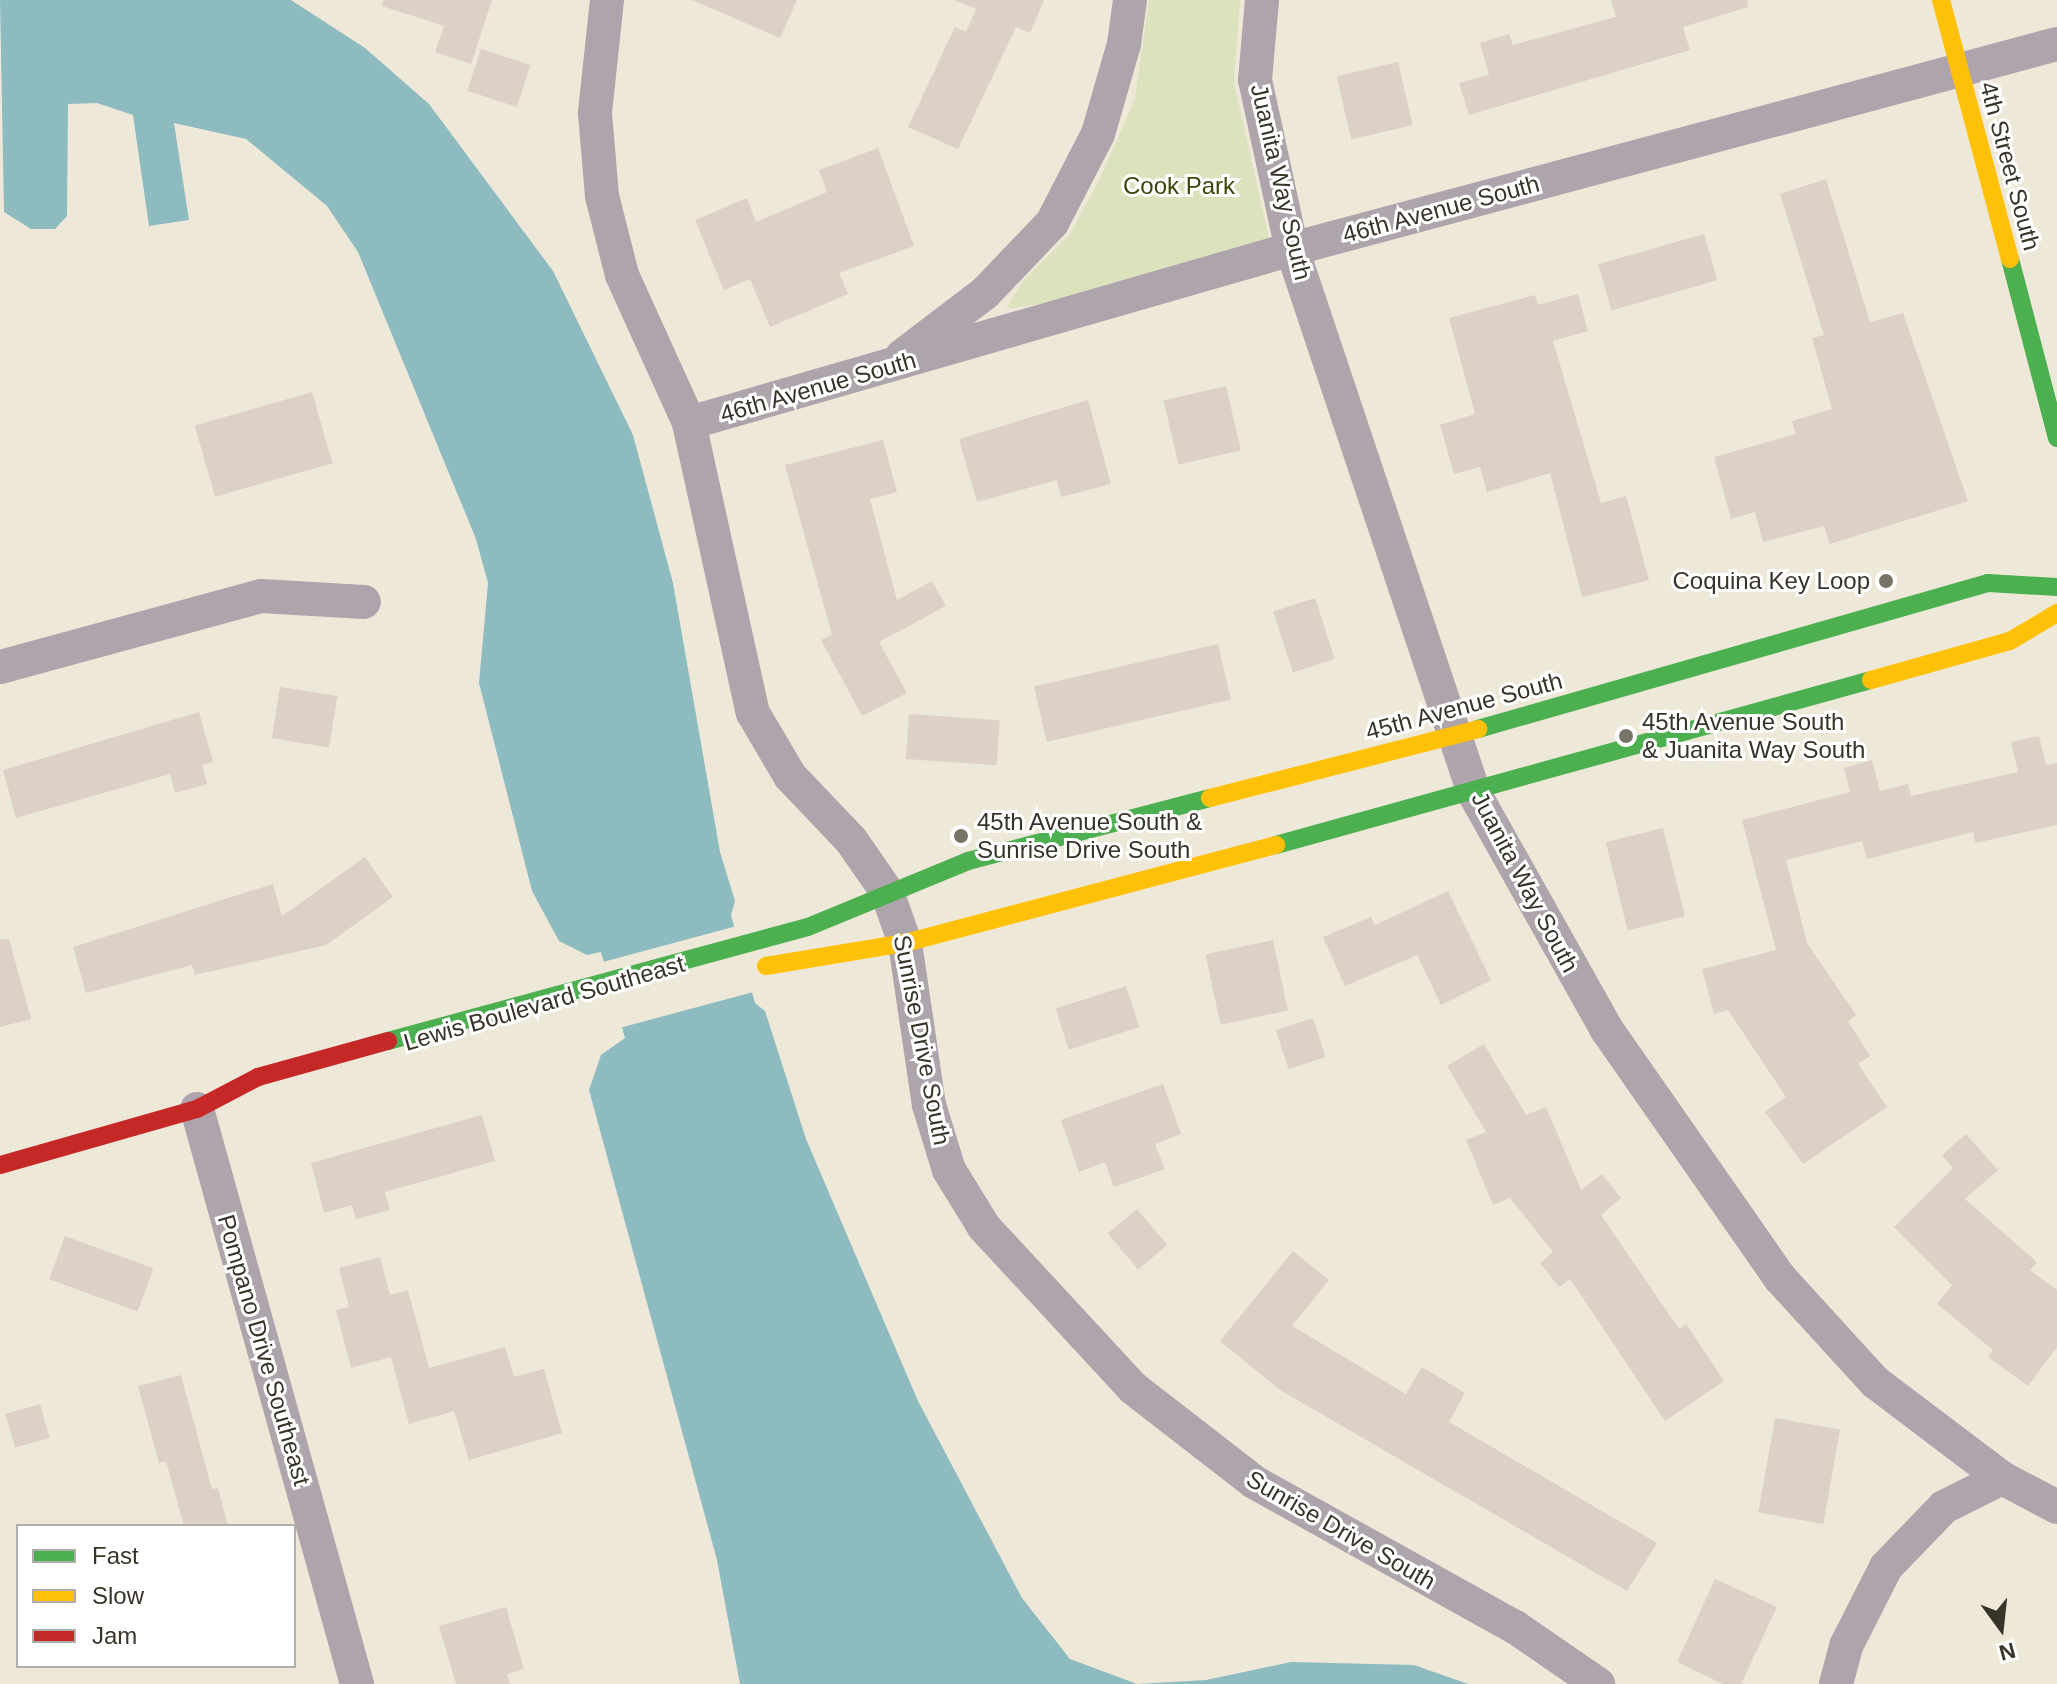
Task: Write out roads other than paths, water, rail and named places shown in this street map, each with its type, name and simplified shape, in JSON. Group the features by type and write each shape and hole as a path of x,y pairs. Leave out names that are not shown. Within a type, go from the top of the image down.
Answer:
{"street":[{"name":"Sunrise Drive South","path":"607,0 595,113 602,196 622,275 689,423 753,713 790,776 851,840 887,892 905,943 929,1105 949,1170 984,1227 1060,1316 1133,1388 1254,1482 1515,1627 1598,1684"},
{"path":"883,370 985,293 1052,223 1098,134 1124,44 1130,0"},
{"name":"Juanita Way South","path":"1262,0 1255,80 1292,249 1459,734 1474,793 1607,1030 1780,1278 1875,1382 2002,1478 2057,1507"},
{"name":"4th Street South","path":"1941,0 2053,413 2057,438"},
{"name":"46th Avenue South","path":"689,423 883,370 1292,249 2057,44"},
{"name":"45th Avenue South","path":"887,892 968,861 1459,734 1988,583 2057,587"},
{"path":"0,667 261,596 364,602"},
{"path":"749,971 796,958 905,943 1474,793 2010,641 2057,613"},
{"name":"Lewis Boulevard Southeast","path":"0,1165 197,1109 258,1077 609,984 808,927 887,892"},
{"name":"Lewis Boulevard Southeast","path":"197,1109 249,1107"},
{"name":"Pompano Drive Southeast","path":"197,1109 357,1684"},
{"path":"1836,1684 1846,1646 1886,1567 1944,1507 2002,1478"}],"water":[{"path":"0,0 291,0 365,48 429,104 553,271 633,435 673,583 720,852 735,901 731,915 755,1003 765,1011 806,1139 918,1401 1022,1598 1070,1659 1137,1684 740,1684 717,1560 589,1090 601,1055 625,1038 601,952 587,955 559,941 532,891 479,683 488,583 476,539 358,252 327,206 246,139 174,123 189,220 149,226 133,115 97,103 68,104 67,216 55,229 31,229 4,212"},
{"path":"1291,1662 1414,1665 1468,1684 1137,1684 1206,1680"}],"place":[{"name":"Coquina Key Loop","path":"1886,581"},
{"name":"45th Avenue South & Juanita Way South","path":"1626,736"},
{"name":"45th Avenue South & Sunrise Drive South","path":"961,836"}],"park label":[{"name":"Cook Park","path":"1179,186"}]}
